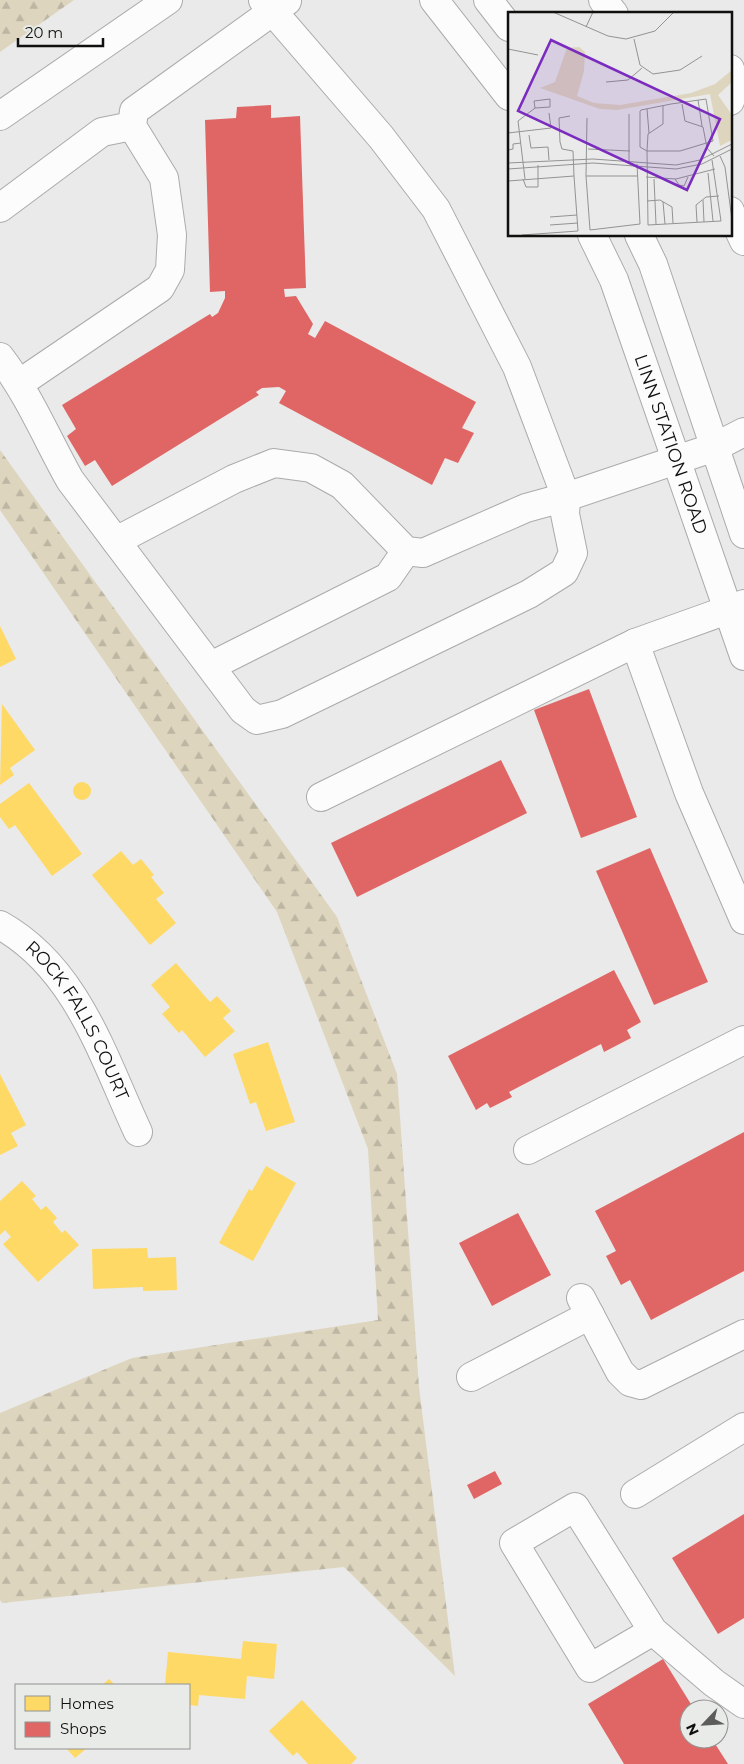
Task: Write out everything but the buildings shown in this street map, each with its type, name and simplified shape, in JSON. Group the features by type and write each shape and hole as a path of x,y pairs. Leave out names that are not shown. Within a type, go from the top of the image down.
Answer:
{"street":[{"path":"0,116 168,0"},
{"path":"434,0 508,95"},
{"path":"488,0 508,26"},
{"path":"603,0 612,12"},
{"path":"0,357 20,383 47,440 70,480 243,710 257,720 282,714 530,594 564,572 573,553 565,514 566,497 517,367 436,210 381,137 275,4 134,112 132,126 164,178 172,235 170,270 160,288 20,383"},
{"path":"732,75 736,86 732,96"},
{"path":"0,208 102,132 132,126"},
{"path":"732,215 744,241"},
{"name":"LINN STATION ROAD","path":"592,236 614,280 700,534 736,608 744,656"},
{"path":"639,236 653,264 742,525 700,534"},
{"path":"116,541 234,479 274,463 311,468 342,485 406,551 423,553 526,508 566,497 715,447 744,432"},
{"path":"211,666 388,577 406,551"},
{"path":"322,797 635,643 736,608"},
{"path":"635,643 689,793 744,920"},
{"name":"ROCK FALLS COURT","path":"0,925 32,948 57,972 73,994 138,1132"},
{"path":"528,1150 744,1040"},
{"path":"471,1377 586,1306 620,1372 630,1382 641,1385 744,1334"},
{"path":"635,1494 744,1427"},
{"path":"653,1631 590,1668 514,1543 575,1507 653,1631 714,1683 744,1704"}],"green space":[{"path":"0,0 74,0 0,52"},
{"path":"0,450 337,917 397,1074 419,1387 455,1676 344,1567 2,1603 0,1600 0,1413 132,1358 378,1320 368,1149 277,912 0,510"}]}
